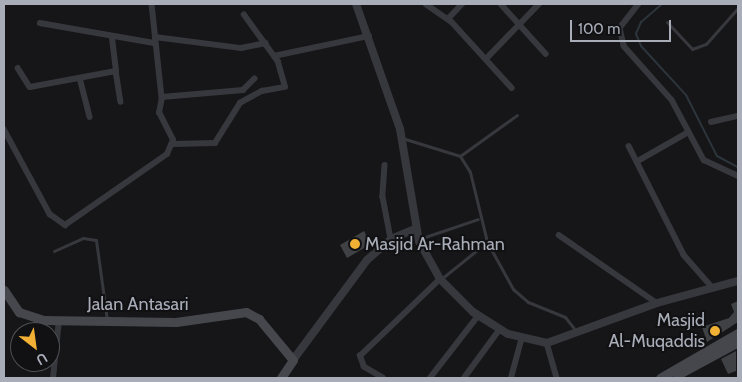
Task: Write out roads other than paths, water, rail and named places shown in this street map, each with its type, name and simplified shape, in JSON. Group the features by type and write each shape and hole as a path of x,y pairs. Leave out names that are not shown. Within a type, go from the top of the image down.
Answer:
{"main road":[{"name":"Jalan Antasari","path":"4,290 25,316 59,320 188,322 246,312 259,319 293,360"},
{"path":"660,378 738,333"},
{"path":"671,378 738,342"},
{"path":"281,378 293,360"}],"street":[{"path":"152,4 162,97 159,113 172,144"},
{"path":"356,4 369,36 402,138 418,240 440,279 478,316 521,340 546,343 657,303 712,287 738,282"},
{"path":"426,4 448,19 512,88"},
{"path":"448,19 462,4"},
{"path":"501,4 546,54"},
{"path":"486,59 539,4"},
{"path":"639,4 622,23 621,40 672,100 688,133 711,165 738,176"},
{"path":"4,128 50,214 65,225 152,168 172,144 215,143 240,102 262,91 285,87 274,56 244,15"},
{"path":"40,23 112,38 241,48 266,44"},
{"path":"274,56 369,36"},
{"path":"112,38 121,102"},
{"path":"18,68 28,87 116,71"},
{"path":"80,78 90,117"},
{"path":"162,97 243,90 254,80"},
{"path":"711,122 738,116"},
{"path":"638,161 688,133"},
{"path":"629,146 684,255 712,287"},
{"path":"385,165 383,197 391,239"},
{"path":"293,360 354,274 391,239 415,229"},
{"path":"559,235 657,303"},
{"path":"383,378 360,363 360,356 440,279"},
{"path":"430,378 478,316"},
{"path":"53,378 59,320"},
{"path":"464,378 500,329"},
{"path":"511,378 521,340"},
{"path":"546,343 557,378"}],"lane":[{"path":"668,22 692,49 706,44 738,8"},
{"path":"460,156 517,114"},
{"path":"402,138 460,156 470,172 478,219 487,242 513,289 528,302 565,317 576,331"},
{"path":"418,240 478,219"},
{"path":"54,251 83,238 96,240 108,320"},
{"path":"440,279 487,242"}],"waterway":[{"path":"662,4 641,22 636,34 641,46 686,95 717,156 738,167"}],"place":[{"name":"Masjid Ar-Rahman","path":"355,244"},
{"name":"Masjid Al-Muqaddis","path":"715,331"}]}
